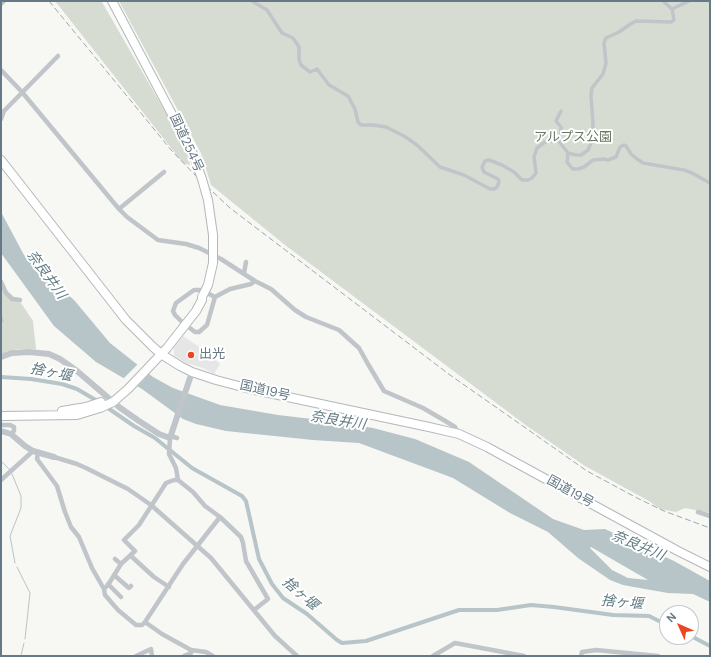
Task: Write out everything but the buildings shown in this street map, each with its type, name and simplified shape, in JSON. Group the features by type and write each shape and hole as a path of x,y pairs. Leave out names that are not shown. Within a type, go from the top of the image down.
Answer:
{"highway":[{"name":"国道254号","path":"98,407 111,400 157,354 196,311 202,300 209,280 213,263 214,235 208,200 193,154 112,1"},
{"name":"国道19号","path":"1,160 126,320 157,354 192,372 216,380 250,389 458,434 486,447 710,567"},
{"path":"1,412 60,411 98,407"},
{"path":"1,416 83,414 98,407"}],"street":[{"path":"1,4 4,1"},
{"path":"252,1 267,10 282,33 293,38 298,47 298,59 301,64 310,72 317,69 329,85 348,96 355,108 358,122 364,126 373,125 386,127 404,136 417,145 440,167 464,175 490,189 494,189 497,187 498,179 484,172 482,167 485,161 489,160 502,165 514,172 522,180 528,180 536,173 534,157 537,148 545,142 558,140"},
{"path":"558,140 568,153 581,155 588,150 591,143 593,124 591,96 592,88 603,74 606,63 604,43 606,38 636,21 670,22 674,20 672,9 663,1"},
{"path":"672,9 689,1"},
{"path":"1,119 4,112 22,92 58,56"},
{"path":"1,70 22,92 119,209 158,240 199,248 221,259 255,281 271,289 294,310 306,317 331,326 344,333 359,348 384,390 424,408 454,427 458,434"},
{"path":"558,140 561,127 556,121 561,111"},
{"path":"568,153 567,162 573,168 578,169 584,167 593,160 608,160 616,157 620,147 624,145 631,154 643,163 684,170 710,183"},
{"path":"119,209 164,172"},
{"path":"244,273 246,262"},
{"path":"215,297 201,290 194,290 176,303 173,311 175,316 195,332 199,332 206,324 215,297 223,292 251,284 255,281"},
{"path":"1,282 6,292 12,299 20,300"},
{"path":"1,357 20,352 38,352 49,354 69,365 111,400 149,428 159,434 177,438"},
{"path":"192,372 171,436 168,454 176,468 178,480 241,537 244,543 246,561 268,599 254,610"},
{"path":"1,425 10,425 14,427 14,431 11,434"},
{"path":"1,431 11,434 25,446 36,452 86,468 128,489 151,505 211,558 274,636 296,656"},
{"path":"1,480 36,452"},
{"path":"36,452 37,459 57,486 71,527 79,537 92,568 104,589 105,595 124,617 139,626 145,622 183,564 220,517"},
{"path":"104,589 121,564 135,551 124,540 139,525 166,483 178,480"},
{"path":"698,512 710,516"},
{"path":"131,556 154,577 169,587"},
{"path":"114,558 121,564"},
{"path":"114,575 129,588 131,586"},
{"path":"108,584 121,597"},
{"path":"145,622 162,634 191,650 206,652 213,656"},
{"path":"433,656 455,643 524,656"},
{"path":"136,656 151,649 152,656"},
{"path":"184,656 191,653 191,650"},
{"path":"581,656 582,652 596,650 658,656"}],"shaded area":[{"name":"出光","path":"183,336 208,353 220,364 214,374 203,368 186,363 174,356 174,348"}],"green space":[{"path":"55,1 102,2 186,148 190,165 183,163"},
{"name":"アルプス公園","path":"119,1 710,1 710,513 685,508 676,512 660,509 649,501 585,466 527,426 285,245 211,185 201,153"},
{"path":"1,285 21,303 33,321 36,349 17,349 1,354"}],"water":[{"name":"奈良井川","path":"1,212 24,255 74,300 110,343 153,377 173,388 220,405 278,415 373,428 415,439 469,462 553,519 584,530 605,529 674,561 710,581 710,602 693,594 668,593 623,585 610,580 578,558 548,532 510,513 453,478 359,443 226,431 196,424 183,419 142,389 96,362 54,326 1,253","holes":["591,547 648,580 628,578 612,570 590,548"]}],"pier":[{"path":"139,363 151,372 136,388 122,380"}],"waterway":[{"path":"1,314 3,321 1,324"},
{"name":"捨ヶ堰","path":"1,377 31,379 62,384 77,389 99,402"},
{"name":"捨ヶ堰","path":"105,406 134,426 155,438 192,468 242,496 246,501 259,559 272,584 283,598 307,614 342,643 366,641 459,610 497,610 531,605 613,615 649,616 659,621"},
{"path":"1,461 10,470"},
{"path":"12,474 21,496 21,508 10,536 15,563"},
{"path":"17,567 30,593 25,639"},
{"name":"捨ヶ堰","path":"699,640 710,646"},
{"path":"21,656 24,643"}],"railway":[{"path":"49,1 172,151 230,208 450,375 587,471 664,511 710,528"}],"place":[{"name":"出光","path":"191,355"}]}
